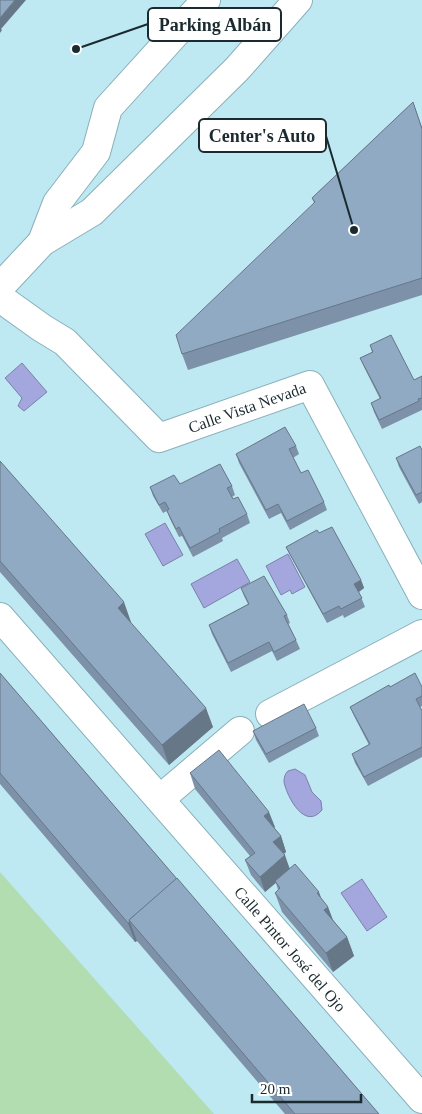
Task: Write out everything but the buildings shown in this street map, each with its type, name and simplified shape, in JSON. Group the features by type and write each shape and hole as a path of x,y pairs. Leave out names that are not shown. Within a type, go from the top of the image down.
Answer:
{"street":[{"path":"42,242 57,203 96,152 108,108 206,0"},
{"path":"0,287 42,242 92,212 237,69 298,0"},
{"name":"Calle Vista Nevada","path":"0,298 65,342 159,438 310,385 422,595"},
{"name":"Calle Pintor José del Ojo","path":"0,617 422,1099"},
{"path":"270,714 422,634"},
{"path":"160,799 240,731"}],"green space":[{"path":"0,872 214,1114 0,1114"}],"water":[{"path":"22,363 47,392 24,411 18,406 22,398 5,378"},
{"path":"165,523 183,555 163,566 145,534"},
{"path":"288,554 305,587 292,594 290,590 281,595 266,566"},
{"path":"237,559 250,582 204,608 191,584"},
{"path":"295,769 305,775 312,792 321,801 322,810 316,815 309,817 303,814 289,796 284,777 288,771"},
{"path":"362,879 387,917 367,931 341,893"}],"place":[{"name":"Parking Albán","path":"76,49"},
{"name":"Center's Auto","path":"354,230"}]}
